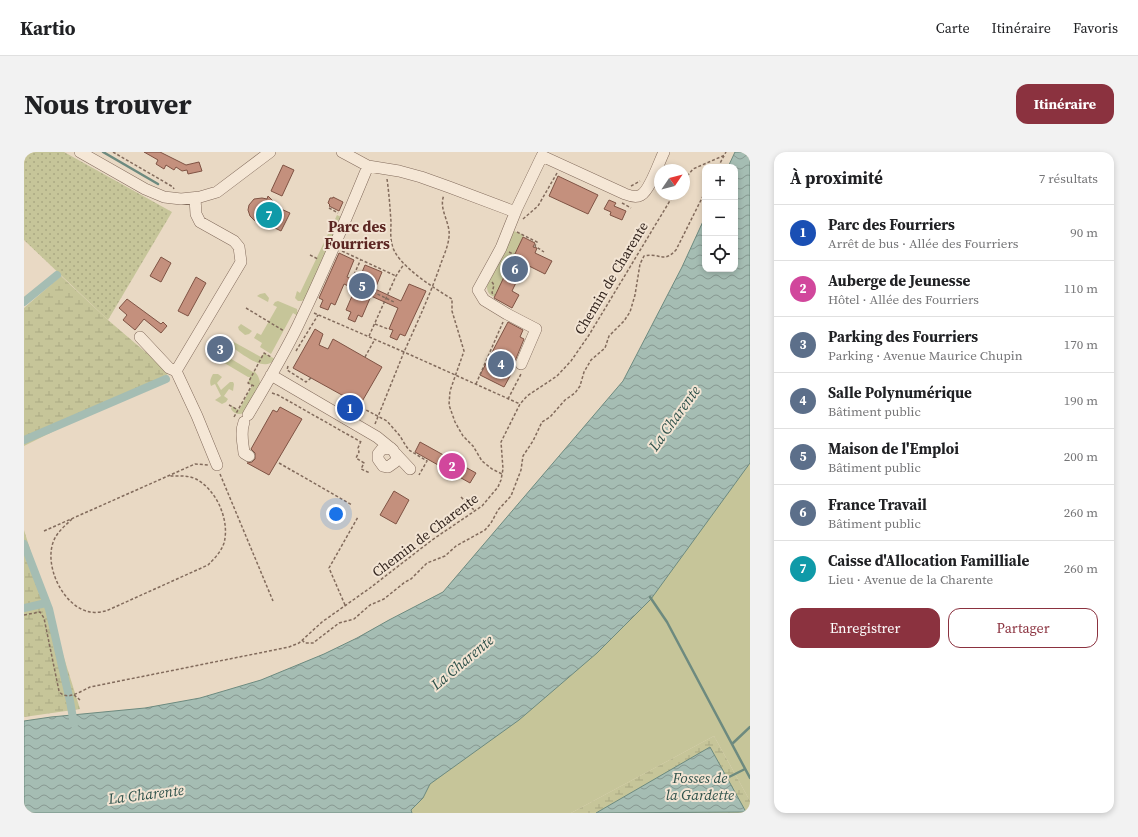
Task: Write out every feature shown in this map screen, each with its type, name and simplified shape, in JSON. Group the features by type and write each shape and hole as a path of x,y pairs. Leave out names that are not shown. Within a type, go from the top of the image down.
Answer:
{"street":[{"path":"80,152 145,189 164,197 181,199 195,198 217,192 270,152"},
{"path":"342,152 368,166 385,168 414,175 510,210 518,208"},
{"path":"522,364 536,329 484,300 478,290 511,224 542,156 634,197 641,195 645,183 664,152"},
{"path":"249,456 244,453 241,416 257,388 271,375 279,361 298,338 306,309 368,166"},
{"path":"176,371 241,262 239,248 234,241 200,222 196,214 195,198"},
{"path":"140,337 169,368 176,371 197,416 216,465"},
{"path":"271,375 372,434 393,451 410,469 380,464 372,434"},
{"path":"378,454 382,449 393,451"},
{"path":"391,466 395,462 393,451"}],"path":[{"path":"113,152 172,187 181,199"},
{"path":"720,164 726,152"},
{"path":"690,173 693,169 725,155"},
{"path":"385,168 390,197 392,243 395,254 404,264 433,287 452,299 452,311 464,351 450,391 449,405 455,422 463,436 473,446 482,460 492,469 502,474"},
{"path":"511,224 519,222 538,206 557,173"},
{"path":"630,186 638,182 645,183"},
{"path":"370,473 361,469 364,463 356,458 359,452 358,448 361,442 372,434 404,352 433,287 449,235 442,199 449,187"},
{"path":"302,640 306,643 313,643 339,623 354,619 370,605 384,599 405,582 411,580 427,564 445,556 456,546 485,530 491,523 498,510 511,496 521,470 523,456 533,441 542,422 550,417 565,400 576,393 580,386 584,372 591,360 605,348 609,336 624,321 630,312 635,296 640,264 644,256 651,254 665,258 670,256 676,250 702,198"},
{"name":"Chemin de Charente","path":"24,615 40,612 44,618 59,691 61,695 65,696 74,695 90,687 289,646 299,642 322,622 370,588 432,540 482,506 498,487 502,474 501,442 520,404 526,396 560,373 571,361 593,328 670,200"},
{"path":"618,202 631,208"},
{"path":"511,224 537,242 535,246 544,252"},
{"path":"334,246 396,276"},
{"path":"352,279 361,259"},
{"path":"369,336 396,276 404,264"},
{"path":"485,278 493,283 494,288 492,293 496,295"},
{"path":"373,292 394,302"},
{"path":"246,308 298,338"},
{"path":"306,309 457,374 520,404"},
{"path":"476,384 507,314"},
{"path":"295,354 298,338 318,315"},
{"path":"375,324 388,329"},
{"path":"365,357 375,339"},
{"path":"311,378 306,382 287,370 288,366 264,353 248,383 257,388 278,395 361,442"},
{"path":"508,399 522,370 522,364"},
{"path":"229,405 241,416 257,388"},
{"path":"351,411 345,408 347,400 378,416 393,427 409,450 427,461 419,475"},
{"path":"279,463 352,506"},
{"path":"44,531 195,464 216,465 273,601"},
{"path":"72,519 60,530 54,540 50,554 58,586 67,598 77,606 90,612 106,611 208,565 218,556 224,544 226,531 223,518 218,502 210,490 196,480 184,476 169,476"},
{"path":"461,497 475,511"},
{"path":"345,605 329,568 358,517"},
{"path":"74,695 80,700"}],"green space":[{"path":"24,152 64,152 172,212 108,320 24,240"},
{"path":"337,215 341,217 305,299 298,301 295,298 297,291 300,293"},
{"path":"514,231 524,235 495,297 489,293 487,286"},
{"path":"61,276 108,320 170,373 24,446 24,308"},
{"path":"265,293 269,298 268,302 257,296"},
{"path":"278,301 297,309 298,316 293,313 271,354 260,347 262,343 254,338 257,333 261,335 277,307 273,305"},
{"path":"241,324 252,331 245,335 239,330 238,327"},
{"path":"232,341 261,357 264,353 275,359 271,363 260,364 233,348 228,357 253,372 254,371 257,374 260,383 244,413 240,414 237,414 231,409 232,406 239,410 252,386 248,383 250,377 221,361"},
{"path":"213,374 218,374 222,377 217,383 221,390 230,382 233,382 234,384 233,391 229,389 224,396 228,399 222,404 215,400 221,396 215,384 211,386 210,381"},
{"path":"750,434 750,801 714,736 571,813 354,813"},
{"path":"24,530 80,709 24,717"},
{"name":"Fosses de la Gardette","path":"714,736 750,801 750,813 571,813"}],"water":[{"name":"La Charente","path":"735,152 750,152 750,463 651,599 597,653 519,720 430,784 423,798 411,810 412,813 24,813 24,721 145,708 200,698 261,680 324,654 443,592 623,381 682,267 702,224 702,272 738,272 738,164 729,164"},
{"name":"Fosses de la Gardette","path":"710,747 746,812 596,813"}],"building":[{"path":"144,152 160,152 186,165 199,162 202,171 188,174 187,170 182,171 176,167 174,170 166,165 164,169 156,164 158,160"},
{"path":"283,165 294,170 282,196 271,191"},
{"path":"558,176 598,195 588,214 549,196"},
{"path":"268,196 281,209 290,213 281,231 273,227 262,225 250,216 248,210 249,205 254,199 267,199"},
{"path":"333,197 343,202 339,211 329,206 330,205 328,203 330,198"},
{"path":"609,200 616,203 614,206 626,211 622,220 610,215 611,212 604,209"},
{"path":"523,237 535,243 533,247 537,248 535,253 552,261 545,274 525,264 512,291 519,295 512,308 494,298"},
{"path":"339,253 354,260 347,277 358,282 365,265 382,272 375,289 401,301 409,284 426,291 405,336 400,334 397,340 390,337 393,330 389,329 398,308 371,296 362,317 358,315 355,322 348,319 351,312 346,310 355,289 344,284 335,305 331,303 328,310 320,307 323,300 319,298"},
{"path":"161,257 171,263 161,282 150,276"},
{"path":"196,277 206,283 188,316 178,311"},
{"path":"127,299 161,324 163,322 167,326 161,333 144,319 135,330 123,320 127,315 119,308"},
{"path":"508,322 523,330 520,337 524,339 515,361 515,367 504,387 480,375"},
{"path":"315,329 323,334 319,345 328,349 333,339 382,367 360,405 293,368"},
{"path":"280,407 302,419 269,475 247,463 252,462 255,459 255,453 251,449 273,410 277,412"},
{"path":"420,442 476,473 470,483 415,452"},
{"path":"394,491 409,500 396,524 380,515"}],"waterway":[{"path":"103,152 158,184"},
{"path":"24,302 57,275"},
{"path":"24,440 166,379"},
{"path":"24,544 49,609 74,724"},
{"path":"650,597 667,622 750,778"},
{"path":"24,608 46,603"},
{"path":"732,744 750,727"},
{"path":"727,778 745,769"}],"place":[{"name":"Caisse d'Allocation Familliale","path":"269,215"},
{"name":"France Travail","path":"515,269"},
{"name":"Maison de l'Emploi","path":"362,286"},
{"name":"Parking des Fourriers","path":"220,349"},
{"name":"Salle Polynumérique","path":"501,364"},
{"name":"Parc des Fourriers","path":"350,408"},
{"name":"Auberge de Jeunesse","path":"452,466"}],"district":[{"name":"Parc des Fourriers","path":"357,234"}]}
